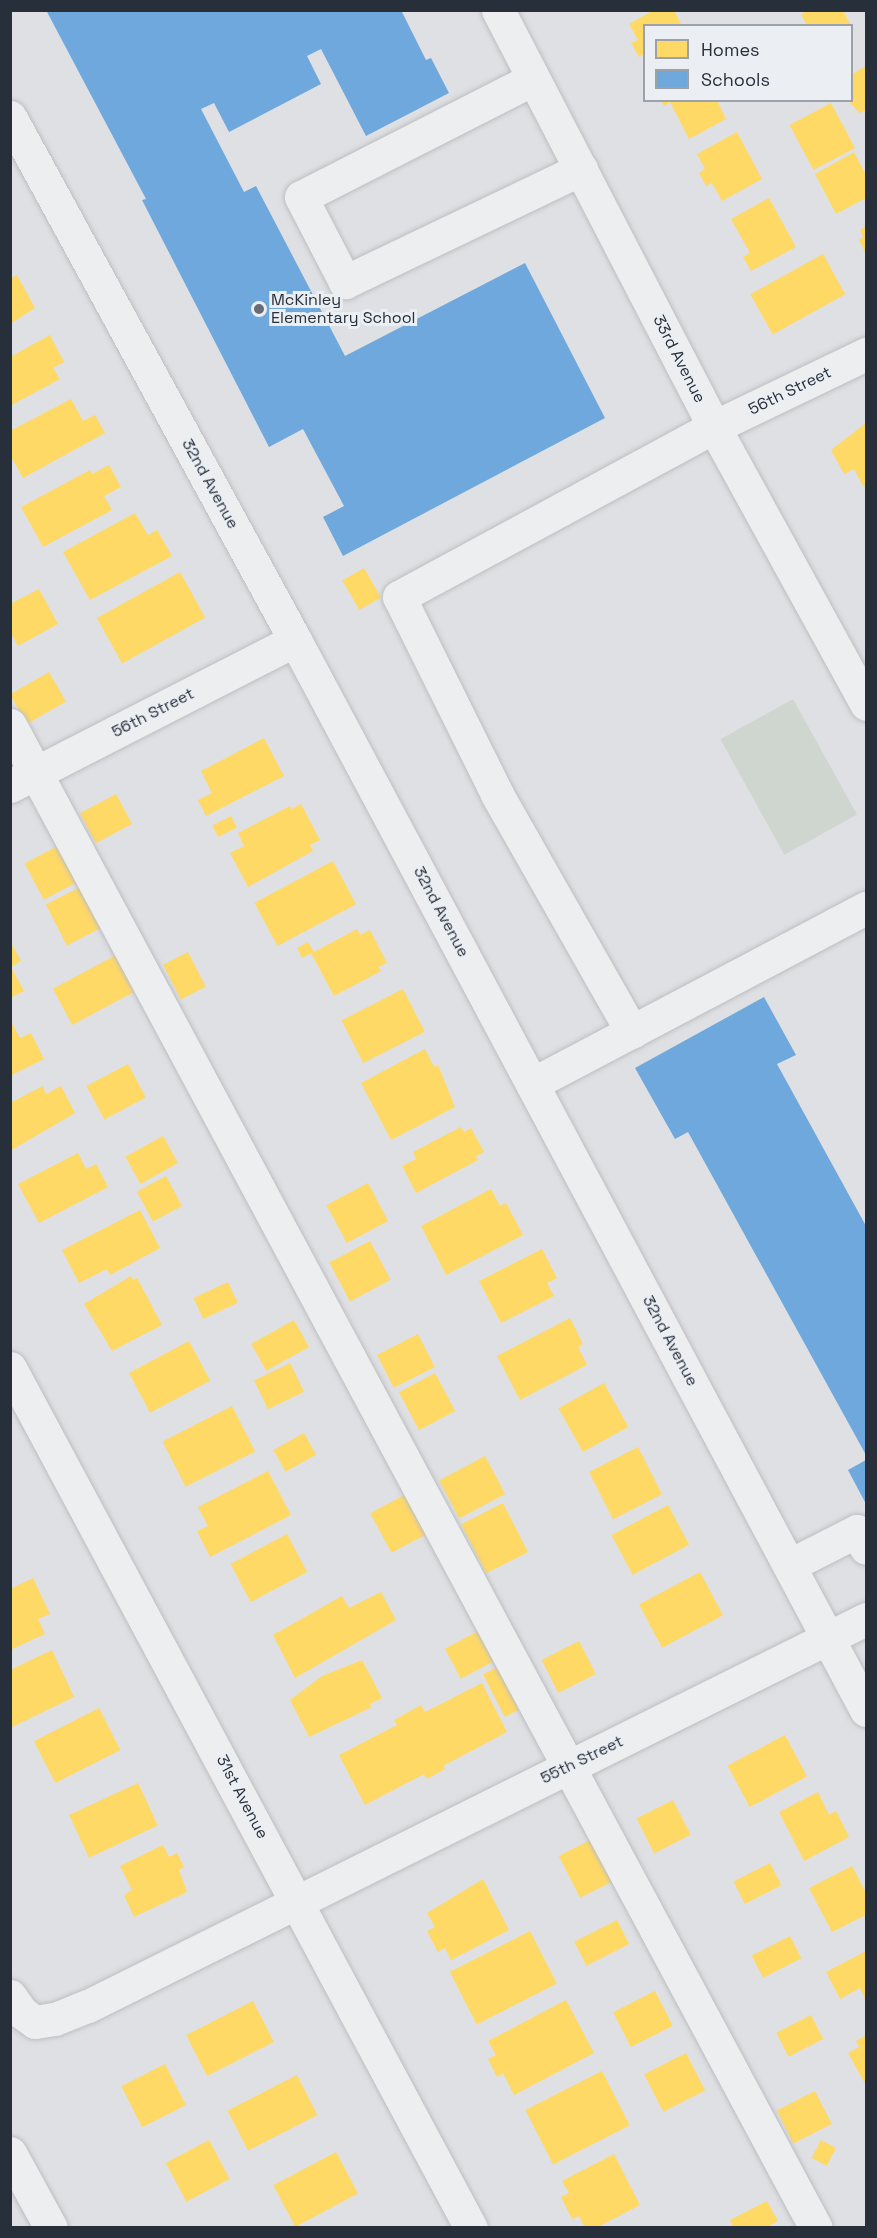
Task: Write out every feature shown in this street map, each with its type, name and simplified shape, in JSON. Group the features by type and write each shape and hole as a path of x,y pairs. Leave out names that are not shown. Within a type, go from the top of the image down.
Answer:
{"street":[{"name":"33rd Avenue","path":"498,10 714,427 867,704"},
{"path":"533,79 301,197 345,282 580,170"},
{"name":"32nd Avenue","path":"10,117 295,640 867,1710"},
{"name":"56th Street","path":"632,1032 497,794 399,597 714,427 867,354"},
{"name":"56th Street","path":"23,780 295,640"},
{"path":"10,725 23,780 569,1766 816,2228"},
{"path":"532,1084 867,908"},
{"name":"31st Avenue","path":"10,1368 298,1901 471,2228"},
{"path":"790,1565 857,1531 867,1548"},
{"name":"55th Street","path":"10,1996 21,2012 35,2022 55,2019 867,1619"},
{"path":"10,2153 51,2228"}],"shaded area":[{"path":"793,699 857,814 784,855 720,739"}],"building: Homes":[{"path":"654,10 674,10 681,24 643,24 643,55 639,57 631,43 638,40 629,24"},
{"path":"808,10 843,10 850,24 806,24 801,14"},
{"path":"866,66 866,110 859,113 850,102 853,102 853,73"},
{"path":"670,102 718,102 726,119 689,139"},
{"path":"831,103 855,148 813,170 790,125"},
{"path":"737,132 762,179 722,201 712,183 706,186 699,173 705,169 697,154"},
{"path":"854,152 866,175 866,198 836,214 815,174"},
{"path":"769,198 796,247 751,271 743,257 750,253 731,219"},
{"path":"866,226 866,254 859,240 863,237 860,230"},
{"path":"823,254 845,294 773,334 750,294"},
{"path":"17,275 35,308 10,324 10,279"},
{"path":"50,335 64,362 53,368 60,379 10,406 10,357"},
{"path":"71,399 83,421 95,415 105,433 23,478 10,455 10,431"},
{"path":"866,423 866,484 863,486 854,469 844,474 831,450"},
{"path":"109,465 121,487 104,496 112,510 43,547 21,507 90,470 92,474"},
{"path":"135,513 148,535 157,530 172,556 90,600 63,552"},
{"path":"364,568 381,597 359,610 342,580"},
{"path":"180,572 205,617 122,664 97,618"},
{"path":"39,589 58,624 18,646 10,632 10,604"},
{"path":"49,672 66,701 27,724 10,694"},
{"path":"264,738 284,776 206,816 198,800 212,793 201,771"},
{"path":"116,794 132,824 96,843 80,813"},
{"path":"301,804 320,840 310,845 313,851 248,887 230,853 244,846 238,833 290,806 292,809"},
{"path":"231,816 237,828 218,837 212,826"},
{"path":"67,841 86,877 44,900 25,864"},
{"path":"333,861 356,904 277,946 254,903"},
{"path":"86,884 107,925 67,945 46,904"},
{"path":"357,929 360,935 370,930 387,963 378,967 381,971 334,996 311,953 302,958 297,948 308,942 314,952"},
{"path":"10,941 21,961 11,967 24,991 10,998"},
{"path":"188,952 206,987 181,999 163,965"},
{"path":"120,953 139,989 72,1025 53,989"},
{"path":"403,989 425,1032 363,1063 342,1020"},
{"path":"10,1020 20,1038 31,1033 44,1059 10,1076"},
{"path":"425,1049 434,1067 438,1065 455,1107 391,1140 361,1083"},
{"path":"128,1064 146,1098 104,1120 87,1086"},
{"path":"43,1086 46,1094 61,1086 75,1113 10,1151 10,1103"},
{"path":"461,1127 464,1132 471,1128 484,1152 476,1156 478,1160 416,1193 402,1166 416,1159 413,1152"},
{"path":"163,1136 178,1163 140,1184 125,1157"},
{"path":"78,1153 86,1169 96,1164 108,1187 39,1223 18,1184"},
{"path":"166,1176 182,1206 153,1222 137,1191"},
{"path":"368,1183 388,1221 347,1243 327,1205"},
{"path":"491,1189 500,1206 506,1203 523,1235 446,1275 421,1226"},
{"path":"140,1210 160,1248 110,1275 107,1269 79,1283 62,1250"},
{"path":"370,1241 391,1280 350,1301 329,1263"},
{"path":"542,1249 557,1278 547,1283 554,1296 501,1323 479,1281"},
{"path":"131,1276 133,1280 137,1278 162,1325 112,1351 84,1304"},
{"path":"228,1282 238,1303 203,1319 194,1298"},
{"path":"570,1318 583,1344 578,1347 587,1365 520,1400 497,1356"},
{"path":"294,1320 309,1347 266,1371 251,1344"},
{"path":"418,1334 435,1367 394,1388 377,1355"},
{"path":"189,1341 210,1381 150,1413 129,1373"},
{"path":"290,1363 304,1392 268,1409 254,1381"},
{"path":"435,1373 455,1411 419,1430 399,1392"},
{"path":"604,1383 628,1427 583,1452 559,1408"},
{"path":"232,1406 255,1451 186,1487 163,1441"},
{"path":"304,1433 316,1455 286,1472 273,1450"},
{"path":"638,1447 662,1494 613,1519 589,1472"},
{"path":"485,1456 505,1494 459,1518 439,1480"},
{"path":"268,1471 291,1515 210,1557 197,1531 208,1526 198,1507"},
{"path":"410,1492 431,1532 391,1553 370,1513"},
{"path":"503,1503 528,1552 486,1573 461,1524"},
{"path":"668,1505 689,1545 633,1575 611,1535"},
{"path":"287,1534 307,1572 251,1602 230,1564"},
{"path":"700,1572 723,1615 662,1648 639,1604"},
{"path":"33,1578 50,1614 38,1619 45,1634 10,1650 10,1589"},
{"path":"381,1592 396,1620 295,1678 273,1635 342,1596 349,1608"},
{"path":"482,1629 498,1659 461,1679 445,1649"},
{"path":"579,1641 596,1674 558,1693 542,1660"},
{"path":"52,1650 74,1697 10,1728 10,1670"},
{"path":"362,1660 382,1698 370,1704 372,1707 309,1737 290,1700 322,1676"},
{"path":"507,1662 529,1705 505,1717 483,1674"},
{"path":"482,1683 507,1732 443,1766 445,1769 427,1779 424,1774 365,1805 339,1755 397,1725 394,1720 421,1705 425,1712"},
{"path":"99,1708 120,1750 55,1783 34,1741"},
{"path":"785,1735 807,1776 750,1807 728,1766"},
{"path":"138,1783 158,1826 89,1858 69,1815"},
{"path":"818,1792 829,1815 836,1811 849,1837 804,1861 779,1812"},
{"path":"673,1800 691,1835 654,1853 636,1819"},
{"path":"598,1836 619,1878 580,1898 559,1856"},
{"path":"163,1845 169,1857 177,1853 184,1867 179,1870 187,1892 134,1917 124,1895 132,1890 120,1866"},
{"path":"770,1863 781,1885 745,1904 733,1882"},
{"path":"852,1866 866,1893 866,1915 832,1932 809,1888"},
{"path":"483,1879 509,1930 451,1960 445,1948 438,1952 427,1931 435,1927 427,1913"},
{"path":"617,1920 629,1944 586,1966 574,1942"},
{"path":"530,1931 557,1984 477,2024 450,1972"},
{"path":"790,1936 801,1958 763,1978 752,1956"},
{"path":"866,1951 866,2000 860,1988 840,1999 826,1972"},
{"path":"655,1991 673,2026 631,2047 613,2012"},
{"path":"566,2000 594,2053 514,2095 503,2073 497,2077 488,2059 496,2055 488,2041"},
{"path":"253,2001 274,2042 207,2076 186,2035"},
{"path":"811,2015 823,2039 789,2057 776,2033"},
{"path":"866,2035 866,2080 864,2082 848,2053 859,2047 856,2041"},
{"path":"686,2053 705,2090 663,2112 644,2074"},
{"path":"165,2064 186,2105 142,2127 121,2086"},
{"path":"602,2071 630,2125 553,2164 525,2110"},
{"path":"297,2075 317,2115 248,2151 228,2110"},
{"path":"815,2091 832,2124 793,2143 777,2111"},
{"path":"209,2140 230,2179 186,2202 166,2163"},
{"path":"821,2140 836,2148 827,2166 812,2158"},
{"path":"336,2152 358,2193 295,2227 273,2185"},
{"path":"614,2154 640,2205 596,2228 585,2228 579,2216 572,2219 561,2197 569,2193 562,2181"},
{"path":"767,2201 778,2221 765,2228 733,2228 730,2220"}],"building: Schools":[{"name":"McKinley Elementary School","path":"46,10 401,10 426,60 431,58 449,93 366,136 321,49 307,56 321,84 229,132 214,103 201,109 244,192 256,186 345,356 525,263 605,418 343,556 323,517 344,506 303,429 269,447 142,200 146,199"},
{"path":"764,997 796,1055 777,1064 866,1226 866,1455 688,1132 675,1139 635,1068"},
{"path":"866,1460 866,1504 848,1470"}],"place":[{"name":"McKinley Elementary School","path":"259,309"}]}
